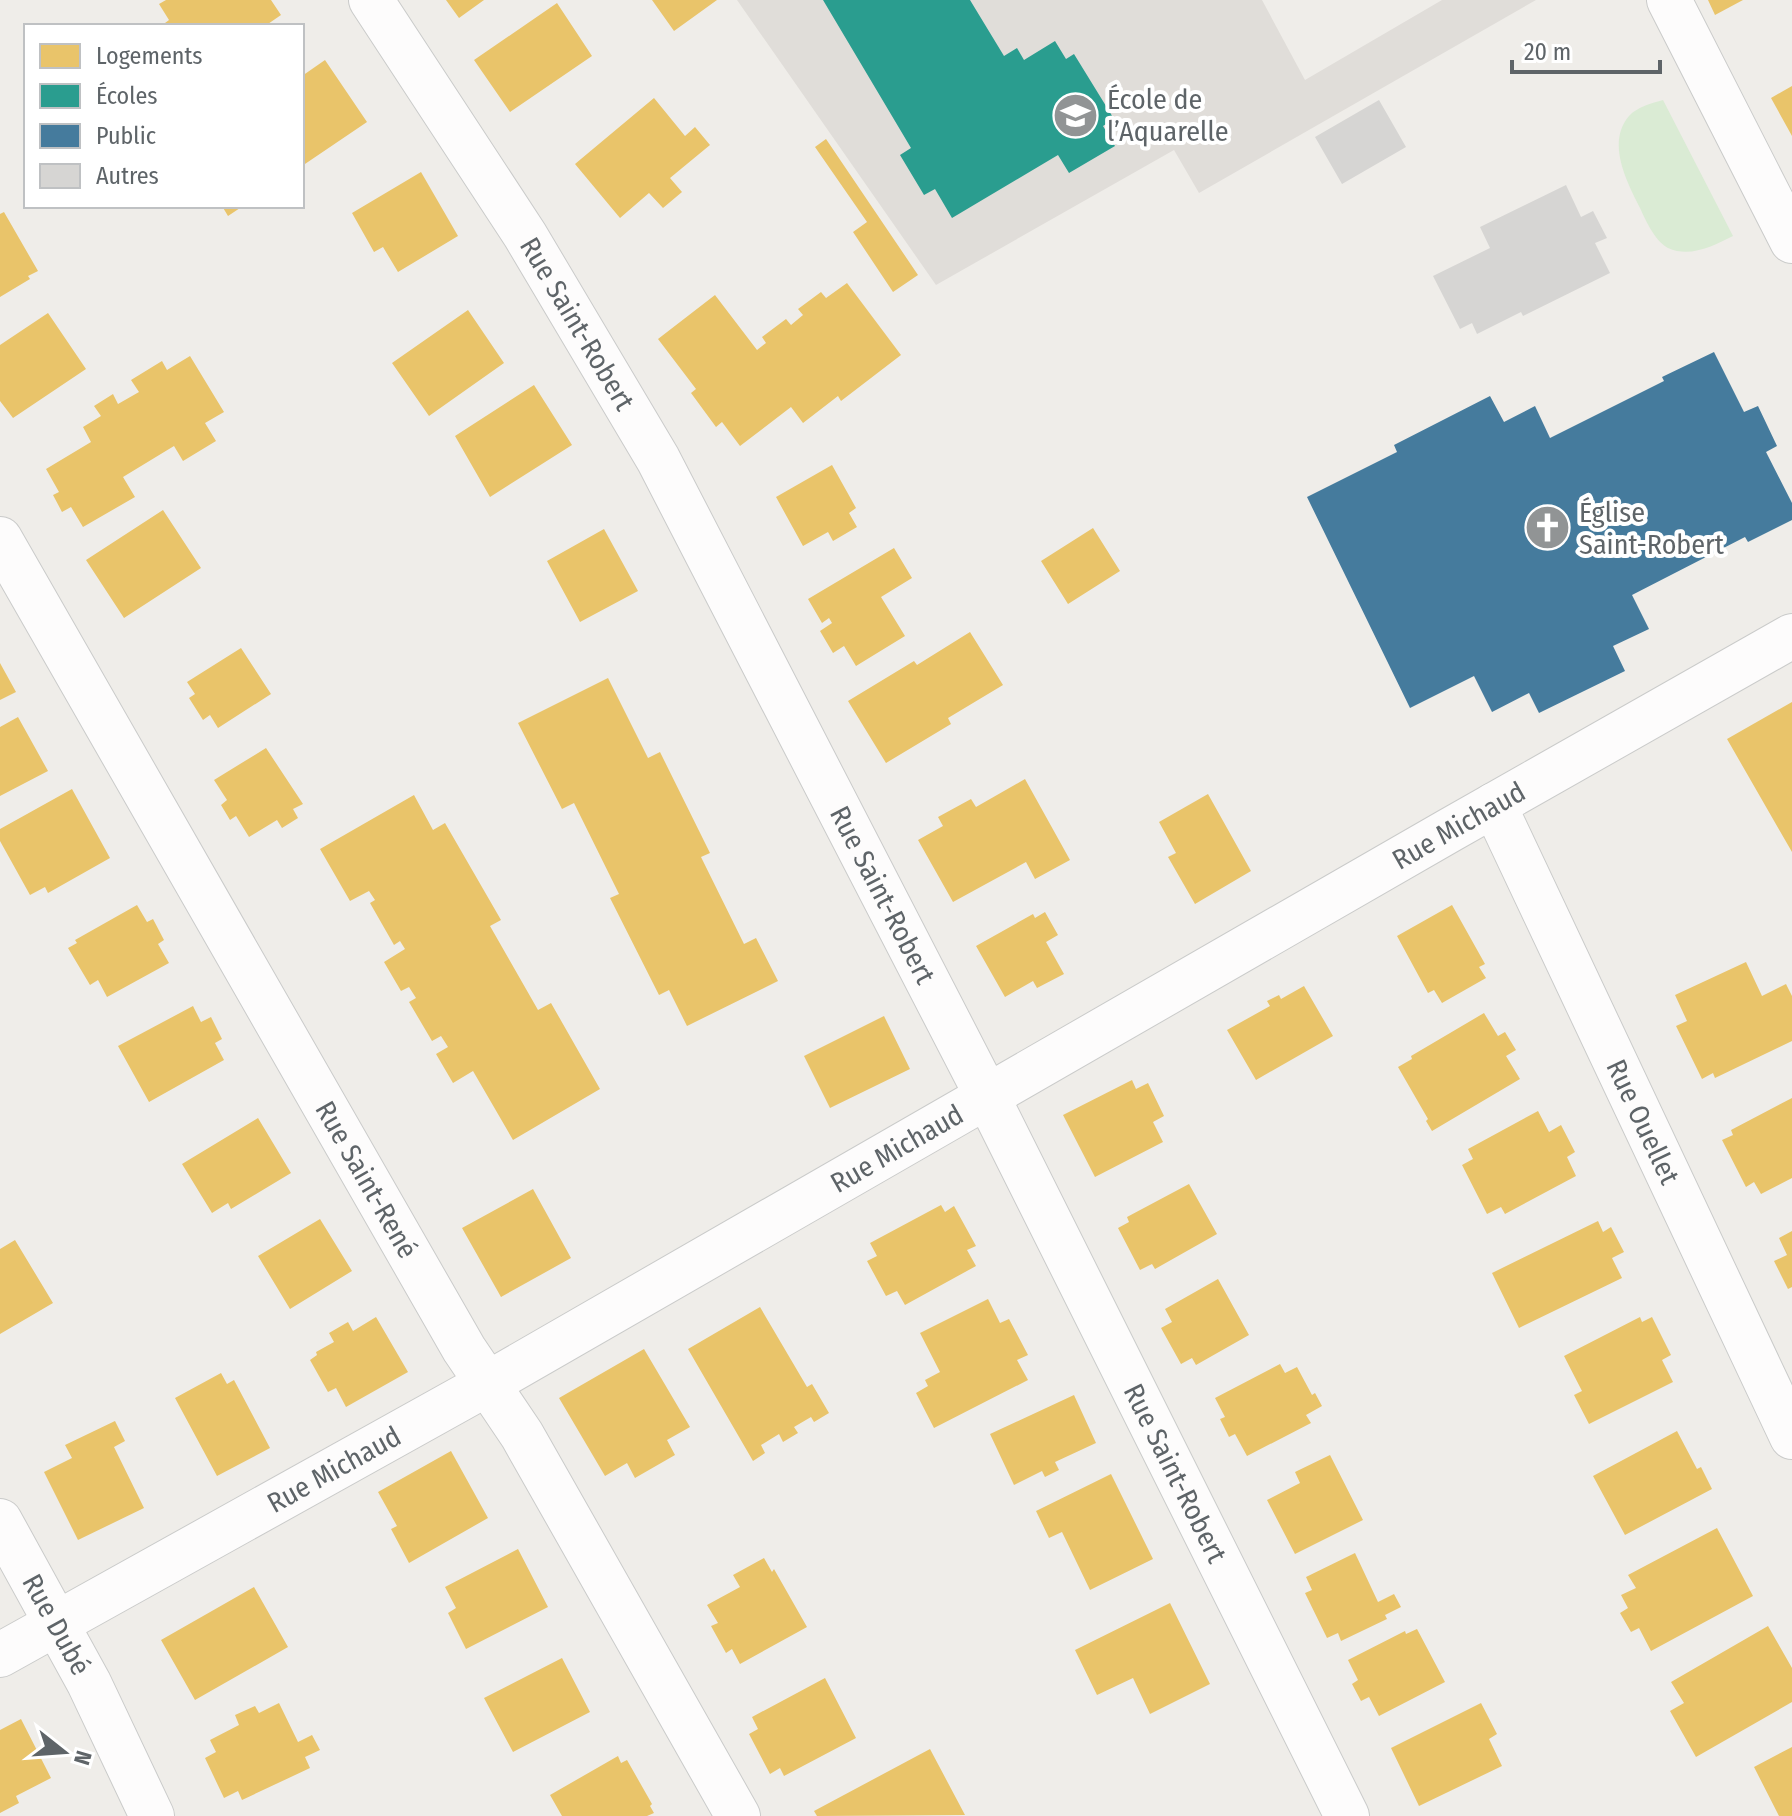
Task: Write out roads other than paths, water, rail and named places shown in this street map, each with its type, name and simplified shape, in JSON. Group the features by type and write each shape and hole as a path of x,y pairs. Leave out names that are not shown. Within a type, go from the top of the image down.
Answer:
{"street":[{"name":"Rue Saint-Robert","path":"371,0 525,235 658,459 988,1098 1347,1816"},
{"path":"1669,0 1792,241"},
{"name":"Rue Saint-René","path":"0,539 464,1349 522,1435 738,1816"},
{"name":"Rue Michaud","path":"0,1655 487,1384 1792,636"},
{"name":"Rue Ouellet","path":"1494,805 1792,1437"},
{"name":"Rue Dubé","path":"0,1521 58,1622 152,1816"}],"place":[{"name":"École de l’Aquarelle","path":"1076,115"},
{"name":"Église Saint-Robert","path":"1548,528"}]}
